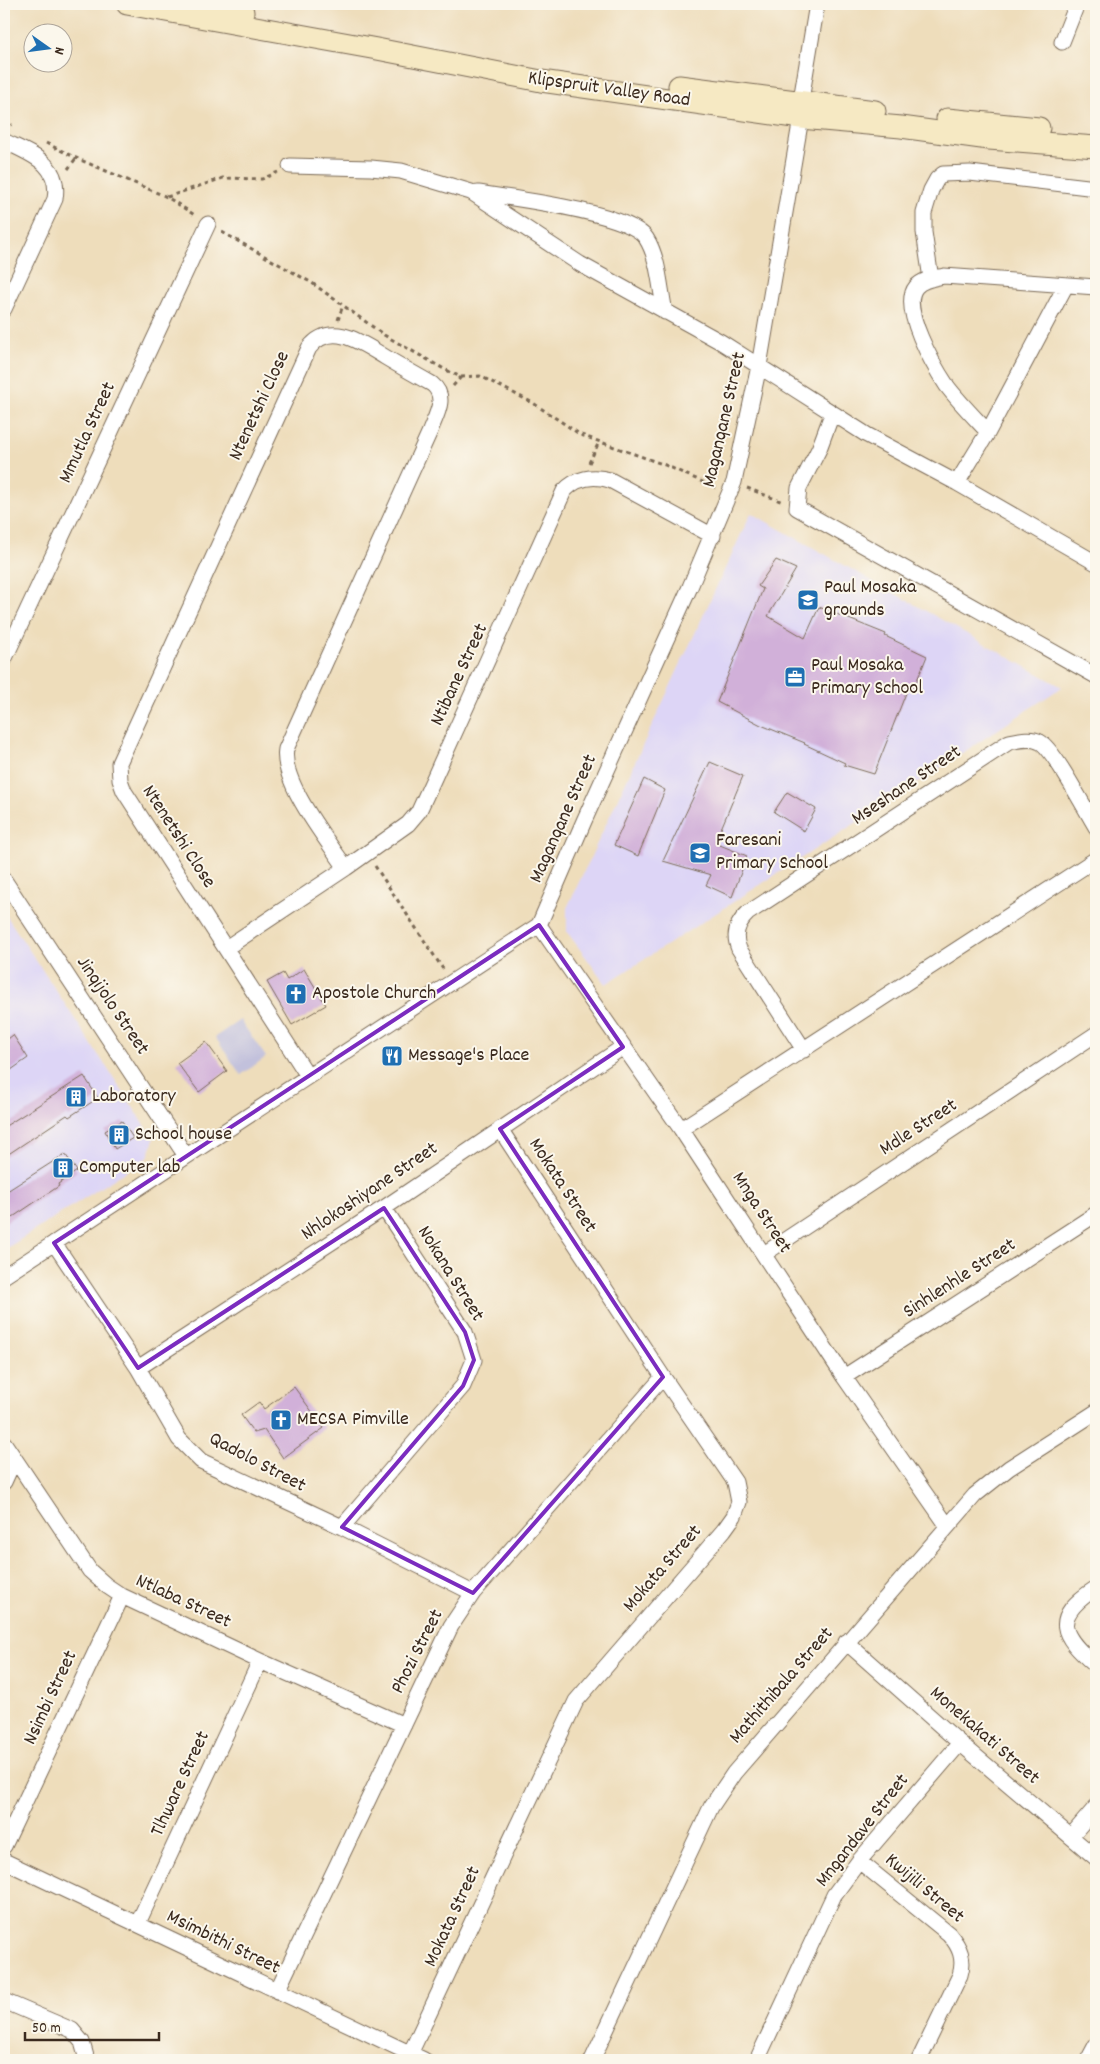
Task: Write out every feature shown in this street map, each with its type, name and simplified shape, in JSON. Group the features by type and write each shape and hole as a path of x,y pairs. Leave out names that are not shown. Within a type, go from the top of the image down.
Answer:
{"street":[{"name":"Klipspruit Valley Road","path":"127,4 541,81 801,109 868,110 1096,134"},
{"name":"Klipspruit Valley Road","path":"210,4 261,17 499,62 989,139 1096,147"},
{"name":"Maganqane Street","path":"539,925 713,536 732,488 759,366 817,4"},
{"path":"1062,42 1077,4"},
{"path":"4,141 42,162 53,173 57,184 55,199 4,309"},
{"path":"290,166 371,168 401,171 471,192 567,207 634,227 646,238 649,245 655,262 665,312"},
{"path":"931,279 924,232 924,214 931,190 937,180 944,174 970,173 1096,188"},
{"path":"471,192 580,264 759,366 867,435 958,483 1096,564"},
{"name":"Mmutla Street","path":"4,660 208,224"},
{"path":"988,432 947,385 920,336 912,308 913,295 918,284 944,276 1096,287"},
{"path":"958,483 988,432 1066,285"},
{"name":"Ntenetshi Close","path":"308,1076 124,792 120,780 119,763 309,348 318,339 334,335 352,338 424,379 438,389 441,398 430,431 292,732 285,755 290,777 296,791 346,868"},
{"path":"832,414 819,449 799,488 797,508 1096,676"},
{"name":"Ntibane Street","path":"226,948 367,854 408,824 419,810 564,491 570,484 594,478 610,480 713,536"},
{"name":"Mseshane Street","path":"804,1050 736,942 740,922 748,913 1009,742 1018,740 1037,741 1049,750 1096,827"},
{"path":"681,1129 1096,859"},
{"name":"Jinqijolo Street","path":"4,880 186,1156"},
{"path":"4,1276 539,925"},
{"name":"Mnga Street","path":"539,925 681,1129 844,1377 947,1525"},
{"name":"Mdle Street","path":"764,1254 1096,1034"},
{"name":"Nhlokoshiyane Street","path":"138,1368 384,1208 623,1047"},
{"name":"Mokata Street","path":"417,2057 576,1701 724,1530 737,1509 740,1498 735,1482 663,1377 500,1129"},
{"name":"Nokana Street","path":"342,1527 463,1386 474,1360 465,1332 384,1208"},
{"name":"Sinhlenhle Street","path":"844,1377 1096,1214"},
{"name":"Qadolo Street","path":"54,1243 138,1368 179,1439 201,1461 342,1527 474,1593"},
{"name":"Phozi Street","path":"277,1991 451,1626 474,1593 663,1377"},
{"name":"Mathithibala Street","path":"592,2060 711,1807 734,1773 974,1495 1009,1468 1096,1412"},
{"name":"Ntlaba Street","path":"4,1443 90,1571 107,1586 122,1596 260,1661 404,1725"},
{"path":"4,1482 14,1460"},
{"path":"1096,1588 1077,1602 1071,1610 1066,1623 1069,1639 1096,1666"},
{"name":"Nsimbi Street","path":"4,1846 122,1596"},
{"name":"Monekakati Street","path":"846,1642 960,1743 1096,1858"},
{"name":"Tlhware Street","path":"138,1923 260,1661"},
{"name":"Mngandave Street","path":"757,2060 834,1895 859,1861 960,1743"},
{"path":"1071,1836 1096,1806"},
{"name":"Msimbithi Street","path":"4,1861 417,2057"},
{"name":"Kwijili Street","path":"859,1861 945,1931 956,1943 962,1956 960,1975 919,2060"},
{"path":"4,2001 72,2030 82,2042 87,2060"},
{"path":"1088,2060 1096,2045"}],"path":[{"path":"4,121 16,128"},
{"path":"42,141 76,158 167,197 208,224 312,283 384,335 444,370 461,377 480,376 532,403 581,435 732,488 797,508"},
{"path":"167,197 223,178 262,179 290,166"},
{"path":"367,854 451,982"}],"highlighted area":[{"path":"539,925 623,1047 500,1129 663,1377 473,1593 342,1527 463,1386 474,1360 465,1332 384,1208 138,1368 54,1243"}],"shaded area":[{"path":"751,513 1062,687 893,799 606,984 567,932 567,908"},
{"path":"4,912 154,1139 148,1157 4,1250"},
{"path":"240,1020 266,1057 241,1075 215,1037"}],"building":[{"path":"776,560 796,569 768,616 805,638 819,607 886,634 885,636 927,656 913,690 908,688 874,774 844,765 845,763 805,743 761,725 717,702 763,589 758,586"},
{"path":"710,762 743,776 715,843 747,856 732,897 706,885 711,875 663,861"},
{"path":"644,779 665,790 638,856 614,845"},
{"path":"787,792 816,809 804,831 774,812"},
{"name":"Apostole Church","path":"304,969 326,1005 292,1025 267,982 283,973 287,980"},
{"path":"13,1035 28,1058 4,1075 4,1042"},
{"path":"206,1042 227,1071 199,1092 177,1063"},
{"path":"84,1076 98,1098 69,1117 67,1115 4,1157 4,1127"},
{"name":"School house","path":"122,1121 133,1138 115,1149 105,1131"},
{"path":"65,1154 77,1171 58,1184 59,1186 4,1223 4,1193"},
{"path":"294,1387 324,1428 283,1458 264,1430 254,1433 241,1415 259,1402 264,1409"}],"place":[{"name":"Paul Mosaka grounds","path":"808,600"},
{"name":"Paul Mosaka Primary School","path":"795,677"},
{"name":"Faresani Primary School","path":"700,853"},
{"name":"Apostole Church","path":"296,994"},
{"name":"Message's Place","path":"392,1056"},
{"name":"Laboratory","path":"76,1097"},
{"name":"School house","path":"119,1135"},
{"name":"Computer lab","path":"63,1168"},
{"name":"MECSA Pimville","path":"281,1420"}]}
